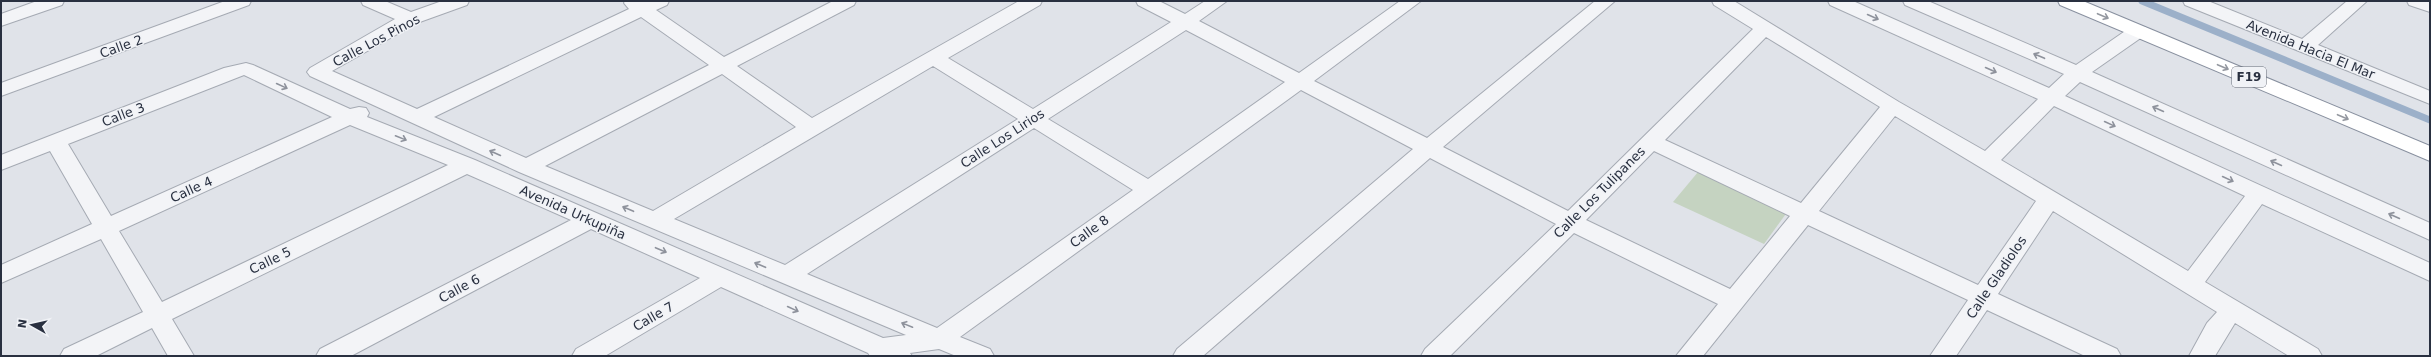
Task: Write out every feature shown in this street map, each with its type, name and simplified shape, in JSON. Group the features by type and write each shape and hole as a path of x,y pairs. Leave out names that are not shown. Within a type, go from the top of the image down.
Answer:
{"highway":[{"name":"F19","path":"2067,1 2430,154"},
{"name":"F19","path":"2101,1 2430,137"}],"street":[{"path":"1,20 55,1"},
{"name":"Calle 2","path":"1,90 242,1"},
{"path":"370,1 410,19"},
{"name":"Calle Los Pinos","path":"380,101 316,72 410,19 460,1"},
{"path":"415,118 636,5 660,1"},
{"path":"527,167 847,1"},
{"path":"655,220 933,57 1033,1"},
{"path":"1145,1 1427,149 1571,222 1735,302"},
{"name":"Calle Los Lirios","path":"786,276 1218,1"},
{"name":"Calle 8","path":"883,354 935,341 940,338 1412,1"},
{"path":"1186,356 1427,149 1606,1"},
{"path":"1721,1 1892,106 1987,161 2309,356"},
{"path":"1837,1 2051,97 2430,273"},
{"path":"1912,1 2078,73 2430,232"},
{"name":"Avenida Hacia El Mar","path":"2192,1 2430,98"},
{"path":"2305,46 2358,1"},
{"path":"2416,1 2430,6"},
{"path":"636,5 811,128"},
{"name":"Calle Los Tulipanes","path":"1434,356 1571,222 1764,28"},
{"path":"1987,161 2051,97 2078,73 2138,31"},
{"path":"933,57 1148,189"},
{"name":"Avenida Urkupiña","path":"246,69 351,118 467,165 589,220 721,276 883,354"},
{"name":"Calle 3","path":"1,163 231,72 246,69"},
{"path":"380,101 527,167 981,356"},
{"name":"Calle 4","path":"1,275 351,118 380,101"},
{"path":"1689,356 1735,302 1892,106"},
{"path":"54,141 106,227 155,315 181,356"},
{"path":"1650,142 1805,213 1981,298 2108,356"},
{"name":"Calle 5","path":"73,356 467,165"},
{"path":"2191,284 2259,193"},
{"name":"Calle Gladiolos","path":"1943,356 2049,199"},
{"name":"Calle 6","path":"329,356 589,220"},
{"name":"Calle 7","path":"585,356 721,276"},
{"path":"2202,356 2216,330 2232,310"}],"green space":[{"path":"1698,172 1788,211 1764,244 1673,202"}],"waterway":[{"path":"2142,1 2430,120"}]}
